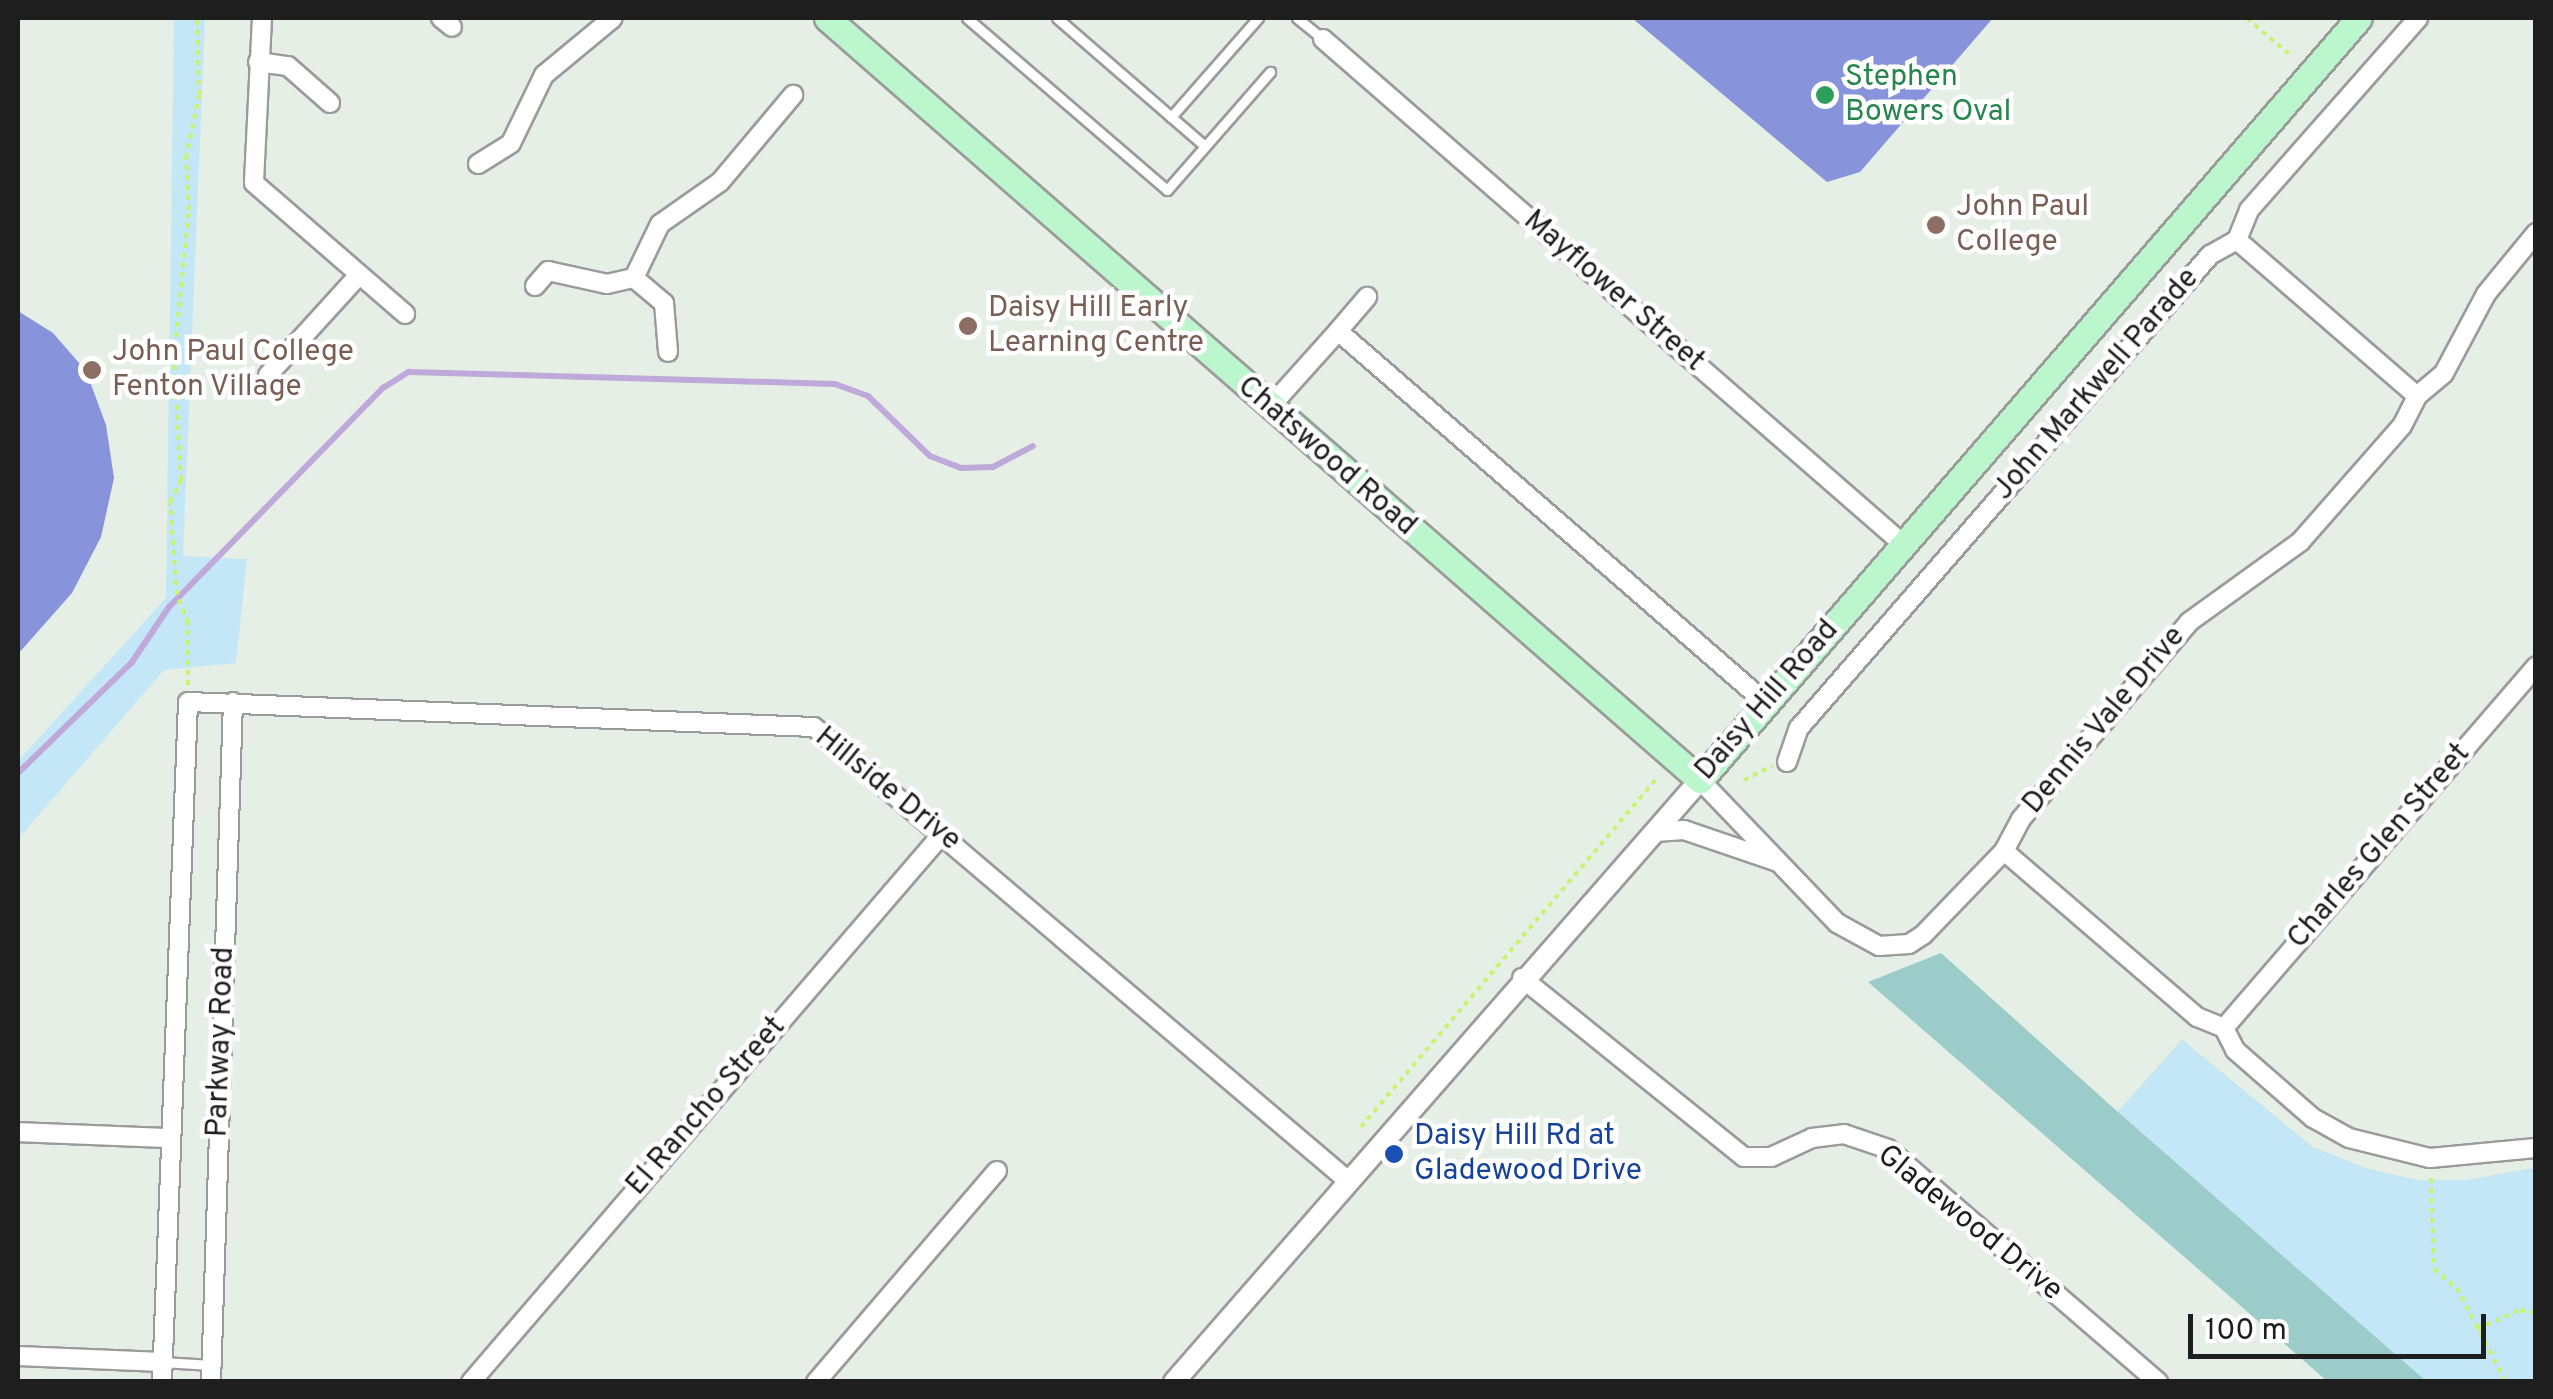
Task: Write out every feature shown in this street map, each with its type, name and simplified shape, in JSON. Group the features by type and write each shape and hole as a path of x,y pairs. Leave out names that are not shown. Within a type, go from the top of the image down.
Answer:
{"main road":[{"name":"Chatswood Road","path":"827,18 1269,408 1700,780"},
{"name":"Daisy Hill Road","path":"1700,780 2358,18"}],"street":[{"path":"262,18 254,182 405,314"},
{"path":"478,164 511,143 544,75 613,18"},
{"name":"John Markwell Parade","path":"1786,762 1799,728 2210,255 2237,240 2249,210 2418,18"},
{"name":"Mayflower Street","path":"1323,39 1903,544"},
{"path":"258,62 288,66 330,103"},
{"path":"634,278 660,224 720,182 793,96"},
{"name":"Dennis Vale Drive","path":"1909,944 2004,850 2021,820 2189,622 2300,542 2402,426 2417,396 2444,374 2486,294 2536,233"},
{"path":"2237,240 2417,396"},
{"path":"534,286 548,271 607,284 634,278"},
{"path":"268,374 358,275"},
{"path":"634,278 664,303 668,352"},
{"path":"1269,408 1367,298"},
{"path":"1338,330 1766,703"},
{"name":"Charles Glen Street","path":"2224,1028 2536,666"},
{"name":"Hillside Drive","path":"188,702 814,727 1347,1180"},
{"name":"Parkway Road","path":"162,1372 188,702"},
{"name":"Parkway Road","path":"211,1373 233,702"},
{"name":"Daisy Hill Road","path":"1174,1382 1522,978 1700,780"},
{"name":"Chatswood Road","path":"1700,780 1837,923 1879,946 1909,944"},
{"name":"Chatswood Road","path":"1655,832 1684,830 1776,861"},
{"name":"El Rancho Street","path":"470,1382 942,833"},
{"path":"2004,850 2197,1016 2224,1028 2236,1050 2313,1118 2376,1149 2412,1155 2536,1148"},
{"name":"Gladewood Drive","path":"1522,978 1744,1157 1771,1157 1812,1138 1844,1134 1888,1149 2158,1382"},
{"path":"18,1132 170,1138"},
{"path":"816,1382 997,1170"},
{"path":"18,1356 162,1372"}],"lane":[{"path":"967,18 1168,190 1270,72"},
{"path":"1057,18 1205,146"},
{"path":"1171,117 1258,18"},
{"path":"1296,18 1323,39"},
{"path":"162,1372 211,1373"}],"path":[{"path":"188,702 188,623 176,595 170,502 181,480 174,358 189,210 186,158 198,95 197,18"},
{"path":"2247,18 2291,56"},
{"path":"1744,780 1786,762"},
{"path":"1361,1127 1656,778"},
{"path":"2412,1155 2434,1182 2434,1268 2457,1288 2506,1382"},
{"path":"2477,1329 2520,1310 2536,1312"}],"shaded area":[{"path":"174,18 205,18 183,556 247,559 236,663 164,670 18,839 18,761 166,598"},
{"name":"Stephen Bowers Oval","path":"1632,18 1993,18 1860,172 1827,182"},
{"path":"18,311 53,333 86,371 106,425 114,478 101,537 72,593 18,654"},
{"path":"1941,953 2118,1112 2182,1040 2312,1147 2367,1169 2416,1180 2469,1180 2535,1168 2535,1381 2327,1381 1868,982"},
{"path":"2182,1040 2312,1147 2367,1169 2416,1180 2469,1180 2535,1168 2535,1381 2426,1381 2118,1112"}],"waterway":[{"path":"18,773 132,662 169,607 383,388 409,372 835,384 868,396 930,456 961,468 993,467 1033,446"}],"place":[{"name":"Stephen Bowers Oval","path":"1825,95"},
{"name":"John Paul College","path":"1936,225"},
{"name":"Daisy Hill Early Learning Centre","path":"968,326"},
{"name":"John Paul College Fenton Village","path":"92,370"},
{"name":"Daisy Hill Rd at Gladewood Drive","path":"1394,1154"}]}
